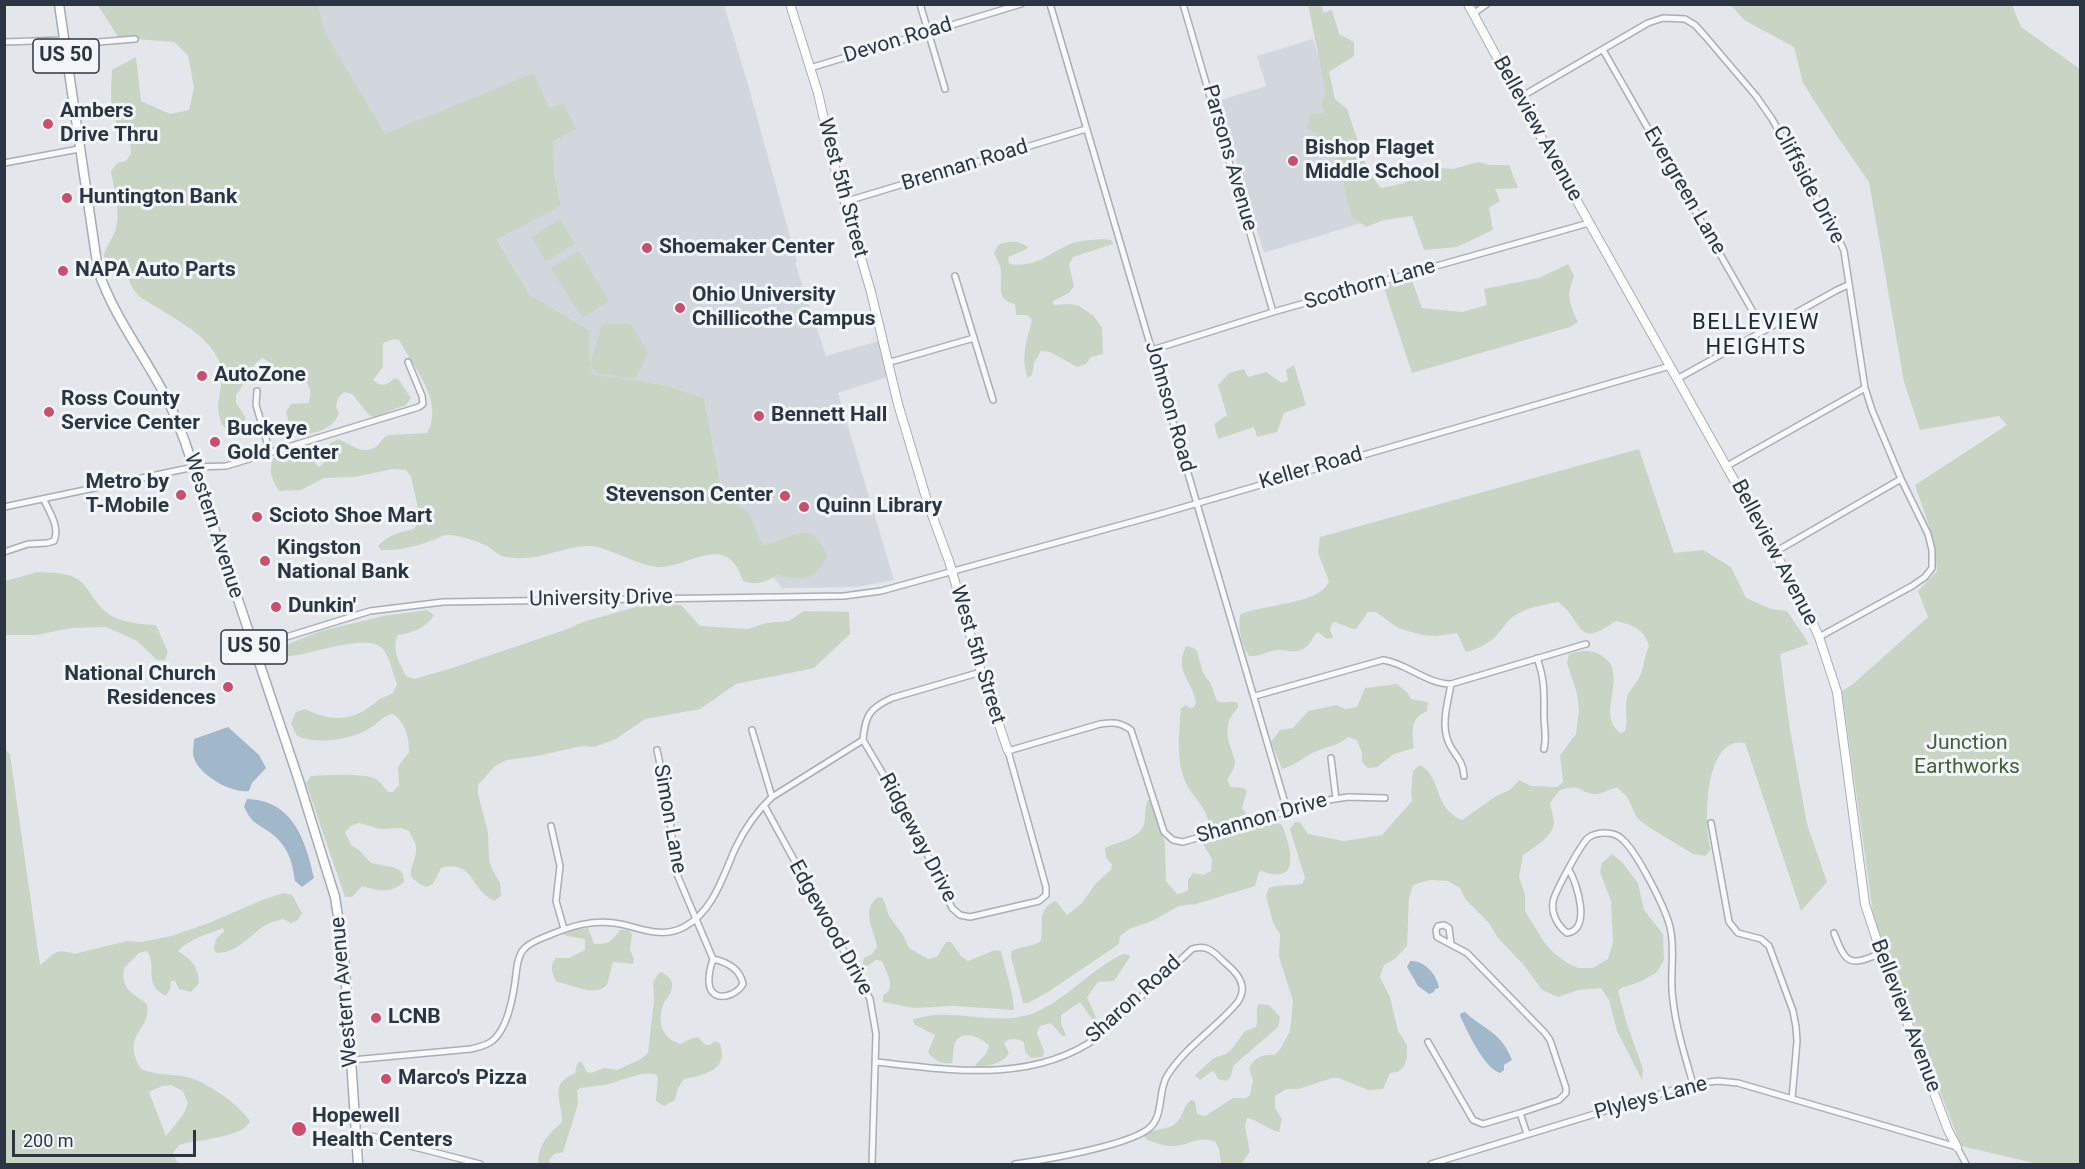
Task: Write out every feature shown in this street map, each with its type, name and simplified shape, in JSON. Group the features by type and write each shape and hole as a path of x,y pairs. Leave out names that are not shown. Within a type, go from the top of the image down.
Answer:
{"main road":[{"name":"Western Avenue","path":"59,4 98,270 106,293 169,403 194,467 335,897 344,955 358,1164"}],"street":[{"name":"West 5th Street","path":"790,4 810,68 843,202 871,292 886,361 928,504 952,571 981,672 1008,751"},
{"path":"920,4 945,89"},
{"name":"Devon Road","path":"810,68 1021,4"},
{"name":"Johnson Road","path":"1050,4 1287,810"},
{"name":"Parsons Avenue","path":"1183,4 1273,312"},
{"name":"Belleview Avenue","path":"1468,4 1805,606 1819,637 1837,692 1865,904 1881,953 1948,1130 1957,1147"},
{"path":"1473,14 1487,4"},
{"name":"Cliffside Drive","path":"1519,98 1648,23 1663,18 1685,19 1695,25 1756,96 1772,119 1840,240 1844,251 1865,388 1901,479 1928,534 1932,550 1932,568 1925,577 1912,586 1819,637"},
{"path":"4,42 64,40 74,44 135,39"},
{"name":"Evergreen Lane","path":"1603,50 1764,331"},
{"name":"Brennan Road","path":"843,202 1086,129"},
{"path":"4,163 79,149"},
{"name":"Scothorn Lane","path":"1152,350 1273,312 1589,223"},
{"path":"955,276 993,400"},
{"path":"1677,379 1848,285"},
{"path":"886,361 894,361 974,338"},
{"path":"4,507 194,467 226,466 423,404 408,362"},
{"name":"Keller Road","path":"952,571 1197,503 1670,366"},
{"path":"1727,466 1865,388"},
{"path":"257,391 256,405 270,452"},
{"path":"1775,552 1901,479"},
{"path":"4,552 28,544 54,541 57,535 56,526 44,500"},
{"name":"University Drive","path":"254,647 370,611 412,604 844,596 881,591 952,571"},
{"path":"1255,696 1383,660 1393,661 1442,684 1451,684 1586,644"},
{"path":"1537,658 1545,693 1544,716 1547,737 1544,749"},
{"path":"352,1060 471,1049 482,1047 492,1041 505,1020 511,1002 517,964 523,950 535,941 564,929 588,922 603,922 663,933 684,928 696,920 716,892 736,847 764,805 772,797 862,740 864,726 870,712 879,704 892,698 981,672"},
{"path":"1451,684 1445,733 1449,744 1461,760 1464,776"},
{"name":"Shannon Drive","path":"1008,751 1100,724 1122,723 1131,730 1164,832 1173,840 1184,842 1287,810 1336,798 1385,798"},
{"path":"752,730 772,797"},
{"name":"Ridgeway Drive","path":"862,740 915,828 952,908 960,915 970,917 1039,901 1046,895 1046,887 1008,751"},
{"name":"Simon Lane","path":"657,750 668,802 676,872 712,959"},
{"path":"1331,758 1336,798"},
{"name":"Edgewood Drive","path":"764,805 870,999 875,1022 876,1062 872,1164"},
{"path":"1712,823 1729,922 1738,933 1761,939 1769,946 1793,1011 1797,1041 1792,1099"},
{"path":"551,826 560,866 556,901 564,929"},
{"path":"1569,870 1575,880 1581,913 1578,928 1573,933 1567,933 1562,929 1552,909 1553,899 1584,842 1589,837 1595,834 1611,833 1621,837 1650,880 1670,926 1674,952 1672,998 1693,1084"},
{"path":"1834,933 1840,950 1851,961 1858,962 1881,953"},
{"path":"1428,1042 1473,1120 1483,1124 1558,1100 1566,1093 1550,1040 1545,1032 1479,964 1467,953 1451,944"},
{"name":"Sharon Road","path":"876,1062 950,1070 985,1071 1051,1062 1084,1047 1098,1037 1192,949 1202,947 1209,949 1235,973 1242,985 1238,1002 1193,1045 1168,1075 1161,1094 1158,1116 1154,1124 1146,1131 1113,1144 1015,1164"},
{"path":"712,959 731,966 740,973 742,984 736,993 721,996 712,992 709,980 712,959"},
{"name":"Plyleys Lane","path":"1431,1164 1693,1084 1718,1081 1738,1083 1957,1147"},
{"path":"1520,1113 1527,1134"},
{"path":"356,1136 372,1136 480,1164"},
{"path":"1957,1147 1966,1164"}],"shaded area":[{"name":"Ohio University Chillicothe Campus","path":"314,5 724,5 797,262 795,263 826,356 878,341 887,377 838,393 894,580 856,587 782,588 729,523 704,398 665,385 592,374 589,330 529,294 497,238 561,206 552,152 383,141 321,37"},
{"name":"Bishop Flaget Middle School","path":"1313,39 1368,221 1264,253 1218,101 1266,86 1257,56"}],"green space":[{"path":"98,5 318,5 325,33 385,134 534,73 549,108 564,104 576,129 553,141 554,173 561,206 497,239 529,294 589,330 590,364 602,323 631,324 648,353 635,379 595,373 590,365 592,374 665,385 704,398 723,495 750,514 764,545 800,533 812,535 825,550 827,557 822,565 807,578 777,575 765,581 752,583 743,581 736,566 727,557 717,554 658,567 588,546 528,558 517,558 498,554 479,542 450,535 406,548 381,550 378,546 382,542 394,534 414,529 420,517 411,477 406,470 393,469 354,477 324,478 301,490 279,491 272,475 273,458 299,450 308,452 318,467 327,457 330,443 339,439 358,449 368,450 377,446 388,435 427,433 432,421 430,397 419,373 399,340 394,339 383,343 383,367 373,380 382,385 395,378 399,380 411,398 406,405 374,417 369,415 352,394 344,392 338,398 336,406 339,414 327,428 297,436 291,430 286,412 291,404 308,403 310,392 308,385 302,375 278,374 268,361 262,358 254,365 236,395 236,403 246,418 240,428 227,431 221,422 219,413 222,379 219,361 214,352 190,328 139,296 130,284 121,262 109,265 104,256 114,234 117,219 117,203 111,171 117,163 126,161 131,154 130,139 117,125 112,108 112,70 136,57 141,101 170,114 189,110 194,88 188,55 174,42 120,40"},
{"path":"1308,5 1321,5 1324,13 1332,10 1339,34 1354,42 1354,56 1329,72 1335,99 1347,109 1368,171 1381,188 1401,184 1440,168 1453,169 1478,162 1490,165 1509,165 1518,188 1495,189 1500,201 1489,208 1493,230 1457,247 1424,250 1412,216 1384,220 1366,227 1351,215 1334,144 1321,147 1318,133 1306,129 1311,114 1325,113 1321,103 1326,93"},
{"name":"Junction Earthworks","path":"1731,5 2012,5 2021,27 2080,69 2080,1164 2038,1164 1961,1146 1874,920 1842,691 1853,684 1928,617 1918,591 1937,571 1934,541 1915,485 2007,425 1999,416 1920,430 1904,382 1869,182 1803,83 1794,47 1744,20"},
{"path":"560,219 575,244 546,261 531,237"},
{"path":"1111,240 1113,244 1073,257 1069,265 1074,286 1069,293 1053,301 1053,305 1079,306 1094,316 1102,328 1103,354 1091,357 1086,364 1077,367 1050,352 1041,351 1034,363 1032,375 1028,378 1024,356 1032,320 1028,315 1016,315 1015,304 1002,296 1001,269 994,253 998,245 1013,242 1028,247 1008,257 1009,264 1019,265 1043,258 1073,243"},
{"path":"579,251 609,301 582,318 551,268"},
{"path":"1568,264 1574,276 1570,299 1578,322 1570,327 1412,373 1383,285 1411,278 1422,308 1462,312 1487,305 1484,289 1539,278"},
{"path":"1294,365 1306,405 1284,413 1277,432 1257,437 1254,427 1218,439 1214,424 1227,415 1218,385 1229,373 1244,369 1248,377 1266,372 1282,383 1288,380 1286,370"},
{"path":"1639,449 1674,553 1703,550 1731,567 1746,598 1771,609 1787,611 1809,644 1780,654 1790,730 1807,824 1827,882 1801,911 1745,743 1731,744 1721,753 1714,766 1707,802 1708,837 1711,849 1705,856 1693,854 1647,826 1637,818 1627,797 1618,788 1597,794 1576,788 1560,790 1550,803 1554,818 1553,828 1542,842 1523,855 1519,877 1525,894 1525,911 1553,952 1567,963 1579,968 1593,968 1608,959 1613,942 1611,901 1600,872 1602,863 1612,854 1622,862 1638,883 1644,910 1663,934 1664,960 1657,972 1618,991 1643,1069 1642,1080 1617,1031 1609,1000 1601,988 1578,990 1558,997 1542,990 1523,964 1498,938 1489,923 1466,900 1460,888 1448,881 1430,880 1413,885 1409,898 1407,946 1395,959 1384,965 1380,977 1390,997 1398,1031 1407,1045 1407,1058 1404,1066 1398,1072 1390,1073 1383,1089 1368,1090 1339,1078 1332,1078 1299,1089 1286,1089 1275,1096 1275,1108 1282,1119 1279,1132 1247,1118 1245,1126 1250,1152 1241,1164 1221,1164 1219,1149 1215,1141 1199,1140 1172,1146 1147,1140 1144,1136 1148,1133 1175,1124 1191,1100 1195,1101 1197,1114 1205,1116 1233,1098 1246,1098 1250,1095 1253,1081 1249,1068 1251,1064 1260,1057 1275,1055 1290,1031 1293,1001 1279,957 1280,934 1273,923 1266,896 1269,888 1302,884 1305,878 1290,829 1295,822 1300,822 1308,834 1344,841 1382,835 1412,801 1413,771 1420,765 1432,777 1446,808 1462,820 1496,796 1510,790 1519,780 1531,786 1557,787 1563,782 1560,755 1576,734 1579,711 1577,693 1567,663 1569,654 1583,651 1593,652 1605,658 1611,666 1614,675 1611,717 1614,726 1621,733 1626,727 1628,695 1641,674 1649,646 1641,631 1615,621 1602,630 1586,633 1558,602 1524,610 1509,620 1492,640 1479,648 1466,652 1457,633 1422,635 1398,628 1376,612 1368,612 1356,629 1333,622 1330,629 1333,638 1327,639 1318,632 1300,651 1278,650 1249,656 1241,636 1240,615 1303,599 1324,589 1329,581 1318,553 1320,537"},
{"path":"38,572 60,573 75,577 109,614 132,623 156,625 168,652 165,660 157,660 137,641 106,627 71,628 37,635 5,635 5,581"},
{"path":"646,604 681,605 700,626 748,629 766,623 789,621 804,611 849,612 850,634 814,668 736,684 700,709 645,719 616,739 594,747 582,746 507,760 495,766 478,785 478,794 488,832 489,859 500,883 501,896 494,901 486,896 471,877 460,868 441,868 433,884 426,887 418,883 411,875 416,848 409,831 401,828 380,829 359,823 351,826 345,832 351,845 371,863 400,870 404,882 389,890 362,886 352,897 345,897 306,783 311,776 361,775 374,778 388,792 393,792 399,785 398,767 409,752 406,731 393,714 353,736 323,741 297,736 291,723 296,712 305,709 333,718 359,713 393,693 397,684 383,649 376,645 355,643 287,656 269,656 271,647 288,644 321,631 383,616 427,610 434,615 431,620 423,627 398,635 396,640 395,646 401,666 406,676 414,679 565,630 583,622"},
{"path":"1186,646 1197,651 1203,673 1211,684 1217,701 1238,703 1238,708 1228,726 1228,737 1235,762 1227,780 1231,787 1244,788 1247,791 1242,808 1247,819 1212,826 1184,778 1179,748 1181,708 1186,705 1190,708 1194,707 1196,703 1183,670 1183,655"},
{"path":"1397,684 1407,692 1411,699 1428,702 1427,711 1418,717 1413,726 1414,748 1394,754 1377,767 1368,768 1362,762 1362,753 1357,740 1348,737 1282,769 1271,742 1280,730 1293,728 1308,711 1336,705 1346,709 1357,707 1365,688"},
{"path":"4,748 10,754 40,965 52,955 63,951 74,954 127,941 141,942 171,936 283,893 292,895 302,913 298,920 291,923 283,919 266,925 237,947 224,952 217,953 214,950 216,939 224,932 223,928 188,943 178,951 196,968 199,983 191,992 179,989 175,981 171,981 166,996 159,991 152,981 150,957 147,951 139,953 124,968 124,981 128,989 147,1004 145,1021 135,1040 134,1047 135,1057 141,1069 200,1081 238,1107 250,1121 246,1126 230,1134 179,1145 173,1153 178,1164 5,1164","holes":["171,1085 183,1091 188,1103 183,1115 166,1136 149,1092"]},
{"path":"1148,800 1152,802 1165,844 1166,881 1177,894 1188,890 1188,880 1193,873 1204,875 1211,871 1212,859 1203,844 1205,839 1271,820 1282,825 1290,854 1288,869 1283,874 1261,871 1255,886 1196,904 1179,906 1152,921 1129,929 1120,936 1119,944 1048,992 1028,1003 1023,1003 1011,957 1012,951 1041,941 1043,913 1049,905 1057,902 1067,915 1082,903 1096,883 1111,870 1112,864 1106,858 1105,848 1133,837 1142,829"},
{"path":"878,897 883,898 889,916 903,935 909,948 928,959 937,957 946,942 951,942 961,956 968,961 995,950 1001,951 1011,988 1014,1010 954,1006 914,1008 883,1002 883,996 890,984 882,961 876,960 867,966 862,964 864,958 872,954 877,947 869,914 873,902"},
{"path":"588,928 594,944 610,942 620,930 628,930 632,934 630,950 634,959 633,964 613,962 607,985 596,990 557,982 552,970 552,964 556,958 569,958 585,950 585,939 565,935 563,934 565,931"},
{"path":"1123,954 1130,957 1114,981 1098,982 1087,997 1097,1020 1092,1019 1080,1002 1061,1015 1061,1023 1066,1036 1062,1036 1051,1023 1040,1026 1037,1033 1044,1051 1043,1057 1031,1058 1025,1052 1024,1042 1011,1039 1004,1043 1009,1053 1003,1060 977,1067 975,1065 986,1054 989,1046 982,1040 967,1035 958,1038 955,1043 952,1063 942,1063 928,1052 935,1035 915,1025 913,1019 933,1015 1010,1018 1034,1013 1057,1000 1111,960"},
{"path":"662,972 672,981 671,991 664,1003 661,1016 665,1034 674,1042 681,1044 698,1037 705,1045 710,1045 715,1041 720,1044 722,1053 718,1065 700,1076 684,1079 678,1088 675,1100 664,1106 656,1101 657,1075 644,1074 604,1085 580,1088 577,1091 578,1104 563,1152 554,1154 549,1160 550,1164 538,1164 545,1140 562,1122 559,1087 575,1073 577,1064 581,1061 587,1072 591,1073 604,1068 617,1070 641,1059 648,1053 654,1001 653,982"},
{"path":"1258,1004 1269,1005 1280,1017 1278,1027 1234,1065 1230,1078 1226,1081 1218,1079 1214,1071 1200,1080 1196,1077 1195,1075 1214,1058 1231,1050 1245,1031 1256,1027"}],"water":[{"path":"228,727 259,755 266,768 252,783 249,791 234,790 217,782 202,771 194,758 194,739"},
{"path":"247,799 263,801 276,807 295,825 307,850 314,878 302,887 295,881 290,859 280,841 249,816 244,807"},
{"path":"1410,961 1425,965 1436,978 1439,988 1429,994 1418,986 1407,967"},
{"path":"1465,1012 1492,1032 1507,1050 1512,1060 1504,1065 1504,1070 1500,1073 1488,1064 1477,1048 1460,1016"}],"place":[{"name":"Ambers Drive Thru","path":"48,124"},
{"name":"Bishop Flaget Middle School","path":"1293,161"},
{"name":"Huntington Bank","path":"67,198"},
{"name":"Shoemaker Center","path":"647,248"},
{"name":"NAPA Auto Parts","path":"63,271"},
{"name":"Ohio University Chillicothe Campus","path":"680,308"},
{"name":"AutoZone","path":"202,376"},
{"name":"Ross County Service Center","path":"49,412"},
{"name":"Bennett Hall","path":"759,416"},
{"name":"Buckeye Gold Center","path":"215,442"},
{"name":"Metro by T-Mobile","path":"181,495"},
{"name":"Stevenson Center","path":"785,496"},
{"name":"Quinn Library","path":"804,507"},
{"name":"Scioto Shoe Mart","path":"257,517"},
{"name":"Kingston National Bank","path":"265,561"},
{"name":"Dunkin'","path":"276,607"},
{"name":"National Church Residences","path":"228,687"},
{"name":"LCNB","path":"376,1018"},
{"name":"Marco's Pizza","path":"386,1079"},
{"name":"Hopewell Health Centers","path":"299,1129"}],"district":[{"name":"BELLEVIEW HEIGHTS","path":"1756,336"}]}
